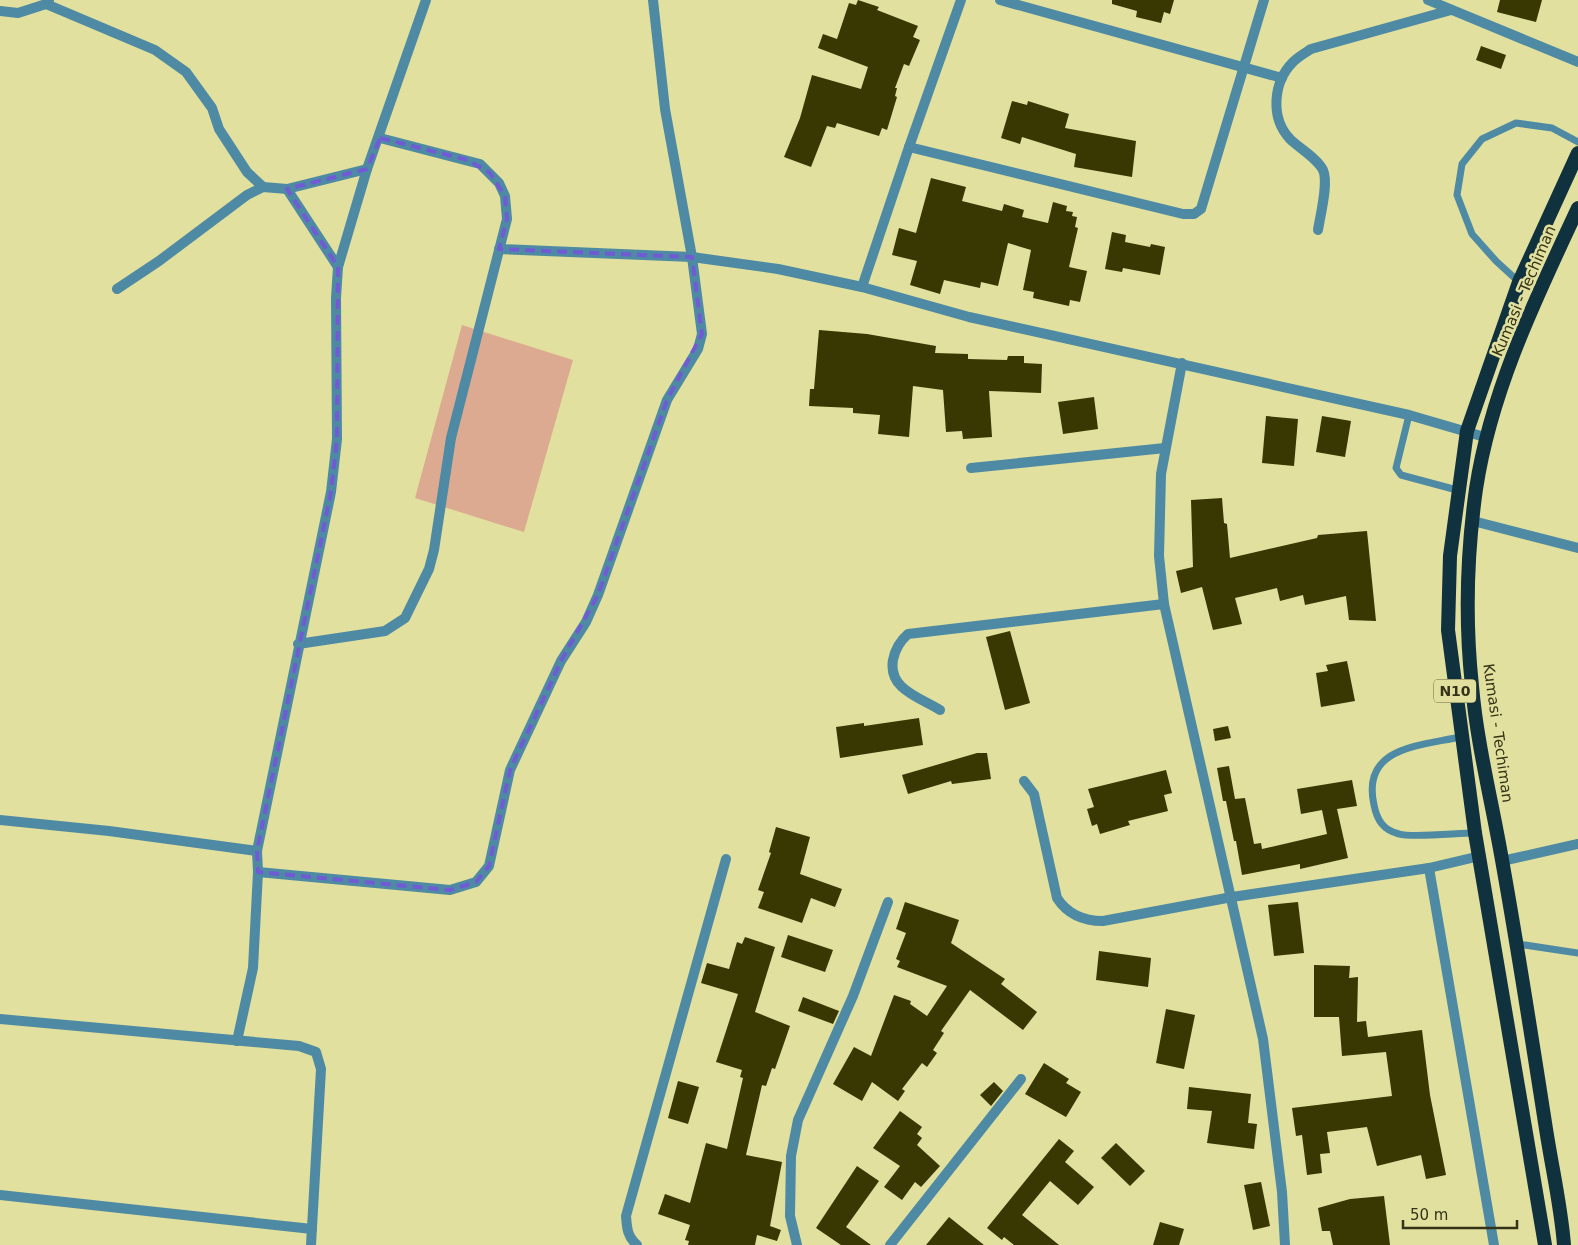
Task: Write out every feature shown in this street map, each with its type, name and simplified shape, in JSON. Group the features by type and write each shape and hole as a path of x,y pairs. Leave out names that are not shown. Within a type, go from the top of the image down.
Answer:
{"highway":[{"name":"N10","path":"1545,1245 1460,737 1448,630 1450,556 1457,490 1467,431 1519,282 1578,153"},
{"name":"Kumasi - Techiman","path":"1564,1245 1561,1208 1518,944 1472,687 1469,582 1476,489 1488,438 1516,347 1578,208"}],"street":[{"path":"237,1041 253,968 258,872 257,851 330,492 337,439 336,298 338,267 367,169 380,138 426,0"},
{"path":"258,872 450,890 476,882 489,866 510,770 561,661 586,622 598,595 667,400 698,349 702,334 692,257 665,109 653,0"},
{"path":"862,287 909,146 962,0"},
{"path":"1000,0 1282,78"},
{"path":"909,146 1183,214 1194,214 1201,209 1264,0"},
{"path":"1428,0 1578,62"},
{"path":"0,11 18,13 48,2 155,50 186,72 212,108 219,129 248,172 263,187"},
{"path":"1318,230 1325,178 1322,169 1288,137 1276,114 1276,97 1282,78 1293,62 1311,49 1451,10"},
{"path":"298,644 386,631 405,618 429,569 434,550 451,438 507,219 505,196 499,183 480,164 380,138"},
{"path":"116,289 159,261 247,195 263,187 287,189 367,169"},
{"path":"287,189 338,267"},
{"path":"499,249 692,257 778,269 862,287 969,317 1410,415 1488,438"},
{"path":"1182,363 1161,474 1159,547 1164,604 1263,1039 1282,1192 1285,1245"},
{"path":"971,468 1165,448"},
{"path":"1473,521 1578,548"},
{"path":"940,710 898,684 892,672 894,657 900,641 908,634 1164,604"},
{"path":"1024,781 1034,794 1058,898 1064,909 1086,921 1103,921 1232,897 1429,868 1480,856"},
{"path":"0,820 109,831 257,851"},
{"path":"1502,861 1578,844"},
{"path":"637,1245 631,1240 627,1230 626,1216 726,859"},
{"path":"1429,868 1494,1245"},
{"path":"797,1245 790,1216 791,1156 798,1120 853,996 888,902"},
{"path":"0,1019 299,1046 316,1052 320,1058 321,1069 311,1245"},
{"path":"890,1245 1021,1079"},
{"path":"0,1195 312,1229"}],"lane":[{"path":"1519,282 1496,261 1472,234 1457,195 1462,164 1482,140 1516,123 1552,128 1578,142"},
{"path":"1410,415 1396,468 1401,474 1457,490"},
{"path":"1460,737 1417,747 1387,758 1373,773 1371,795 1377,819 1384,827 1400,835 1475,833"},
{"path":"1518,944 1578,953"}],"highlighted area":[{"path":"380,138 468,160 490,173 505,196 507,219 499,249 692,257 702,334 667,400 598,595 561,661 510,770 489,866 476,882 450,890 258,872 257,851 331,492 337,439 338,267 287,189 367,169"}],"shaded area":[{"path":"462,325 573,360 524,532 415,498"}],"building":[{"path":"858,0 879,7 877,10 918,26 913,37 920,40 909,66 904,64 895,88 897,88 895,96 897,97 887,130 882,128 879,136 837,123 835,128 827,126 811,167 784,157 800,118 812,75 861,89 868,67 818,48 823,34 837,39 849,3 856,5"},
{"path":"1112,0 1174,0 1170,14 1164,12 1161,23 1136,17 1137,11 1112,4"},
{"path":"1500,0 1542,0 1536,22 1497,12"},
{"path":"1481,46 1506,55 1501,69 1476,60"},
{"path":"1012,101 1027,105 1028,101 1069,114 1065,128 1136,141 1132,177 1074,167 1076,154 1022,137 1020,144 1001,138"},
{"path":"931,178 966,187 962,201 1002,211 1004,204 1024,210 1022,217 1048,223 1053,202 1067,206 1066,211 1073,212 1072,216 1077,217 1075,227 1078,228 1069,267 1087,271 1080,302 1070,300 1069,306 1033,298 1034,292 1023,290 1031,250 1008,243 998,286 981,282 980,288 944,280 940,294 910,285 917,261 892,255 899,228 916,233"},
{"path":"1112,232 1126,235 1125,242 1150,247 1151,244 1165,247 1160,275 1123,268 1122,272 1105,269"},
{"path":"819,330 867,334 936,346 935,353 968,354 968,359 1007,360 1008,356 1024,356 1024,363 1042,364 1041,393 989,391 992,437 963,439 962,431 946,432 943,390 913,386 909,437 878,434 880,415 853,413 853,408 809,406 810,389 814,389"},
{"path":"1094,397 1098,429 1063,434 1058,402"},
{"path":"1266,416 1298,419 1294,466 1262,463"},
{"path":"1322,416 1351,421 1345,457 1316,452"},
{"path":"1222,498 1224,523 1227,524 1230,558 1317,538 1318,535 1367,531 1376,621 1349,620 1346,596 1305,605 1303,595 1280,601 1277,588 1235,598 1242,624 1213,630 1202,587 1181,593 1176,571 1193,567 1191,500"},
{"path":"1010,631 1030,703 1005,710 986,637"},
{"path":"1347,661 1355,701 1321,707 1316,673 1328,671 1326,665"},
{"path":"919,718 923,745 840,758 836,727 864,723 864,726"},
{"path":"1228,726 1231,738 1215,741 1213,729"},
{"path":"977,753 987,753 991,779 952,784 951,781 908,794 902,775"},
{"path":"1229,766 1235,799 1245,798 1254,844 1261,843 1262,849 1327,834 1322,810 1301,814 1297,789 1352,780 1357,806 1337,809 1348,858 1300,869 1300,864 1242,875 1236,841 1234,841 1226,801 1223,801 1217,768"},
{"path":"1166,770 1172,793 1164,795 1168,811 1128,821 1130,825 1100,834 1097,824 1092,826 1087,809 1094,807 1088,789"},
{"path":"776,827 810,837 800,874 842,889 835,907 811,898 802,923 758,908 764,892 758,890 771,853 769,852"},
{"path":"905,902 959,920 951,943 1005,979 1001,984 1037,1012 1023,1030 970,990 941,1031 944,1033 933,1050 937,1053 927,1067 922,1063 902,1089 905,1091 898,1101 872,1082 862,1101 833,1084 854,1047 871,1056 894,995 911,1001 910,1004 927,1016 947,986 897,967 900,961 896,959 906,933 896,929"},
{"path":"1298,902 1304,953 1274,956 1268,905"},
{"path":"788,935 833,950 825,972 781,957"},
{"path":"745,937 775,947 755,1012 790,1026 775,1069 772,1068 766,1086 762,1085 746,1155 782,1162 770,1226 781,1230 777,1241 757,1235 755,1245 688,1245 689,1241 685,1240 690,1225 658,1214 665,1194 690,1203 706,1143 727,1149 743,1078 740,1077 742,1070 716,1062 738,994 701,983 707,963 729,969 737,942 742,944"},
{"path":"1099,951 1151,958 1148,987 1096,980"},
{"path":"1314,965 1350,966 1349,978 1358,977 1357,1022 1366,1021 1368,1037 1422,1030 1430,1095 1446,1175 1426,1179 1421,1155 1377,1166 1367,1127 1327,1132 1330,1153 1320,1154 1322,1173 1307,1175 1302,1135 1296,1136 1292,1108 1392,1096 1386,1052 1342,1056 1339,1017 1314,1017"},
{"path":"803,997 839,1011 833,1024 798,1011"},
{"path":"1166,1009 1195,1015 1184,1069 1156,1063"},
{"path":"1044,1063 1069,1079 1066,1083 1081,1092 1066,1117 1025,1094"},
{"path":"678,1081 699,1087 688,1124 668,1118"},
{"path":"994,1082 1003,1091 991,1106 980,1095"},
{"path":"1189,1087 1251,1094 1248,1123 1257,1124 1254,1149 1207,1143 1212,1111 1187,1109"},
{"path":"900,1111 922,1127 917,1134 922,1138 917,1145 940,1166 921,1187 915,1182 902,1200 884,1187 900,1166 873,1148"},
{"path":"1059,1139 1074,1151 1065,1162 1094,1187 1078,1205 1050,1181 1022,1215 1059,1245 1014,1245 1004,1237 1002,1240 987,1228"},
{"path":"1116,1143 1145,1171 1130,1186 1101,1158"},
{"path":"857,1166 879,1181 846,1227 871,1245 841,1245 816,1228"},
{"path":"1261,1182 1270,1226 1253,1230 1244,1185"},
{"path":"1384,1196 1390,1245 1333,1245 1330,1231 1322,1231 1318,1208 1350,1199"},
{"path":"949,1217 984,1245 926,1245"},
{"path":"1160,1222 1184,1229 1179,1245 1153,1245"}]}
